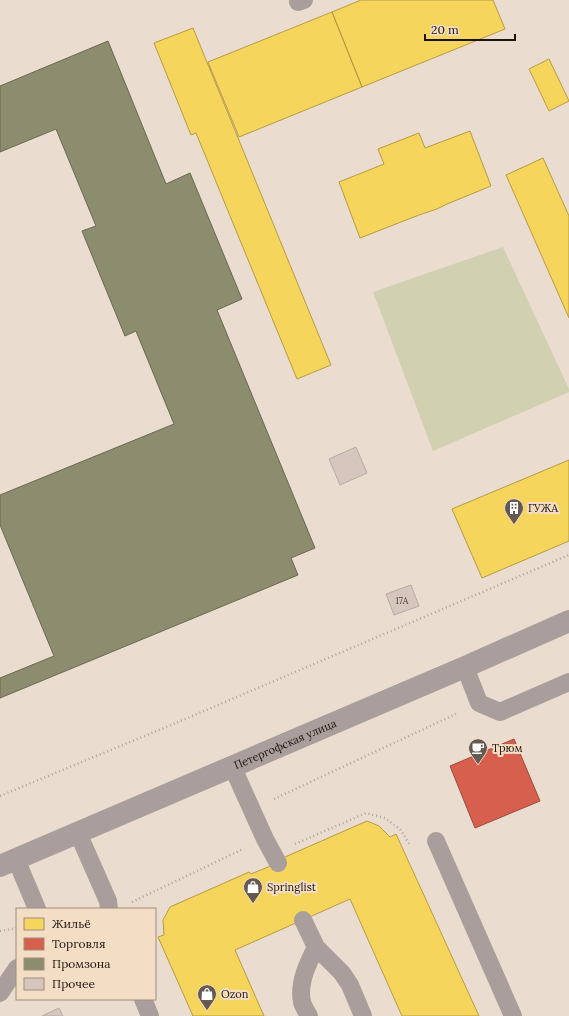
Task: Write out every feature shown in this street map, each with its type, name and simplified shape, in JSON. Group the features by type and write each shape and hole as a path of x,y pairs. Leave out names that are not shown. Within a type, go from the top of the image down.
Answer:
{"street":[{"name":"Петергофская улица","path":"8,862 233,768 569,621"}],"lane":[{"path":"465,667 479,703 500,712 569,682"},
{"path":"233,768 272,852"},
{"path":"78,833 108,901 108,908"},
{"path":"436,841 513,1016"},
{"path":"8,862 36,908"},
{"path":"303,920 316,947 342,973 350,985 363,1016"},
{"path":"308,1016 302,1002 301,988 316,947"},
{"path":"0,993 16,969"},
{"path":"143,1000 150,1016"}],"path":[{"path":"0,796 176,724 569,555"},
{"path":"252,809 479,703"},
{"path":"132,902 272,852 366,813 385,818 400,829 408,840 413,851 436,841"},
{"path":"0,931 16,928"}],"green space":[{"path":"503,247 569,389 569,392 433,451 373,292"}],"building: Жильё":[{"path":"361,0 493,0 505,29 362,87 332,12"},
{"path":"332,12 362,87 239,137 208,62"},
{"path":"193,28 331,365 297,379 196,133 191,135 154,43"},
{"path":"549,59 569,101 549,111 529,69"},
{"path":"470,131 491,186 437,209 360,238 339,182 384,164 378,149 419,133 425,148"},
{"path":"543,158 569,216 569,318 506,175"},
{"name":"ГУЖА","path":"569,460 569,541 482,578 452,509"},
{"path":"367,821 379,826 390,837 396,834 479,1016 402,1016 350,899 235,950 264,1016 193,1016 158,937 164,935 163,920 170,907 249,872 251,874 278,863 285,857"}],"building: Торговля":[{"path":"514,739 540,801 475,828 450,766"}],"building: Промзона":[{"path":"108,41 166,184 190,173 242,299 217,310 315,548 291,558 298,575 0,698 0,678 54,656 0,525 0,495 174,424 136,331 125,336 82,231 96,226 56,129 0,152 0,86"}],"building: Прочее":[{"path":"356,447 367,473 340,485 329,459"},
{"path":"411,585 419,606 394,615 386,594"},
{"path":"59,1008 63,1016 42,1016"}],"place":[{"name":"ГУЖА","path":"514,525"},
{"name":"Трюм","path":"478,765"},
{"name":"Springlist","path":"253,904"},
{"name":"Ozon","path":"207,1011"}]}
